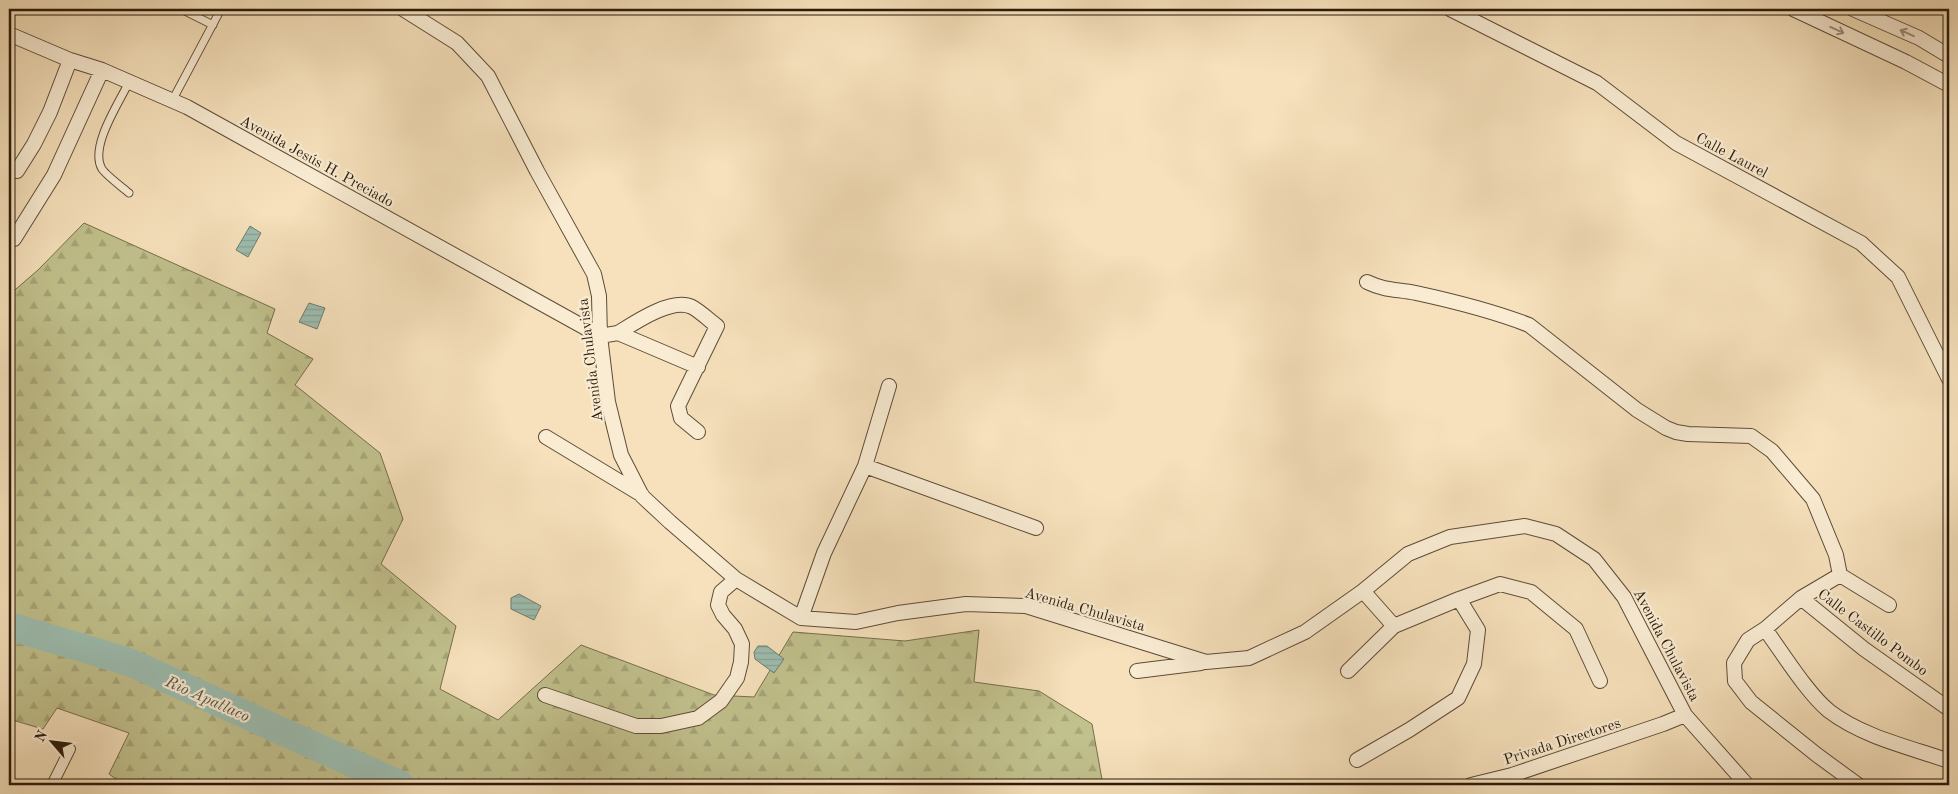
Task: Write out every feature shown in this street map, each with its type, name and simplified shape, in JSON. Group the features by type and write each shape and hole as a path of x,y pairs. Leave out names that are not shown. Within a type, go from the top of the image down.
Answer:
{"street":[{"name":"Avenida Chulavista","path":"403,9 457,43 488,76 537,171 594,274 600,296 600,336 608,402 621,456 642,496 736,579 801,618 856,622 898,613 966,604 1026,606 1206,662 1249,658 1305,632 1363,591 1408,554 1450,537 1525,526 1556,534 1594,559 1624,597 1685,714 1747,785"},
{"name":"Calle Laurel","path":"1451,9 1597,83 1676,143 1862,243 1898,278 1949,379"},
{"path":"1793,9 1906,62 1949,85"},
{"path":"1853,9 1919,38 1949,56"},
{"name":"Avenida Jesús H. Preciado","path":"9,34 70,60 102,70 172,101 600,336"},
{"path":"18,171 50,112 70,60"},
{"path":"14,239 54,176 102,70"},
{"path":"1367,282 1386,290 1414,293 1512,318 1529,325 1637,410 1676,432 1751,436 1772,451 1813,499 1836,554 1840,575 1889,605"},
{"path":"600,336 618,333 645,315 672,306 690,306 717,326 678,406 681,418 698,432"},
{"path":"618,333 698,367"},
{"path":"801,618 824,553 865,466 889,386"},
{"path":"546,438 642,496"},
{"path":"865,466 1036,528"},
{"path":"1840,575 1801,598 1765,629 1748,640 1734,663 1735,681 1751,702 1858,785"},
{"path":"545,695 636,726 661,726 698,718 720,702 737,678 741,662 742,644 735,629 723,615 718,605 721,592 736,579"},
{"path":"1348,670 1394,626 1500,584 1531,592 1576,630 1600,680"},
{"path":"1363,591 1394,626"},
{"name":"Calle Castillo Pombo","path":"1801,598 1864,649 1949,709"},
{"path":"1357,760 1409,730 1458,698 1474,664 1478,630 1459,599"},
{"path":"1765,629 1827,710 1863,731 1949,761"},
{"path":"1137,671 1206,662"},
{"name":"Privada Directores","path":"1471,785 1515,780 1685,714"},
{"path":"52,785 70,749"}],"lane":[{"path":"182,9 213,25"},
{"path":"172,101 221,9"},
{"path":"129,82 100,140 98,154 102,169 129,193"}],"green space":[{"path":"84,223 275,309 267,333 313,359 295,385 380,453 403,519 381,564 456,626 440,689 498,720 581,645 714,695 754,697 793,632 905,641 979,630 974,682 1039,691 1092,724 1103,785 124,785 109,774 129,733 57,708 43,729 9,719 9,295 38,270"}],"shaded area":[{"path":"250,226 261,233 248,257 236,250"},
{"path":"309,303 325,308 317,329 299,322"},
{"path":"519,594 541,606 534,620 511,609 511,598"},
{"path":"758,646 767,646 784,659 774,673 755,659 754,652"}],"waterway":[{"name":"Rio Apatlaco","path":"9,626 129,662 401,785"}]}
